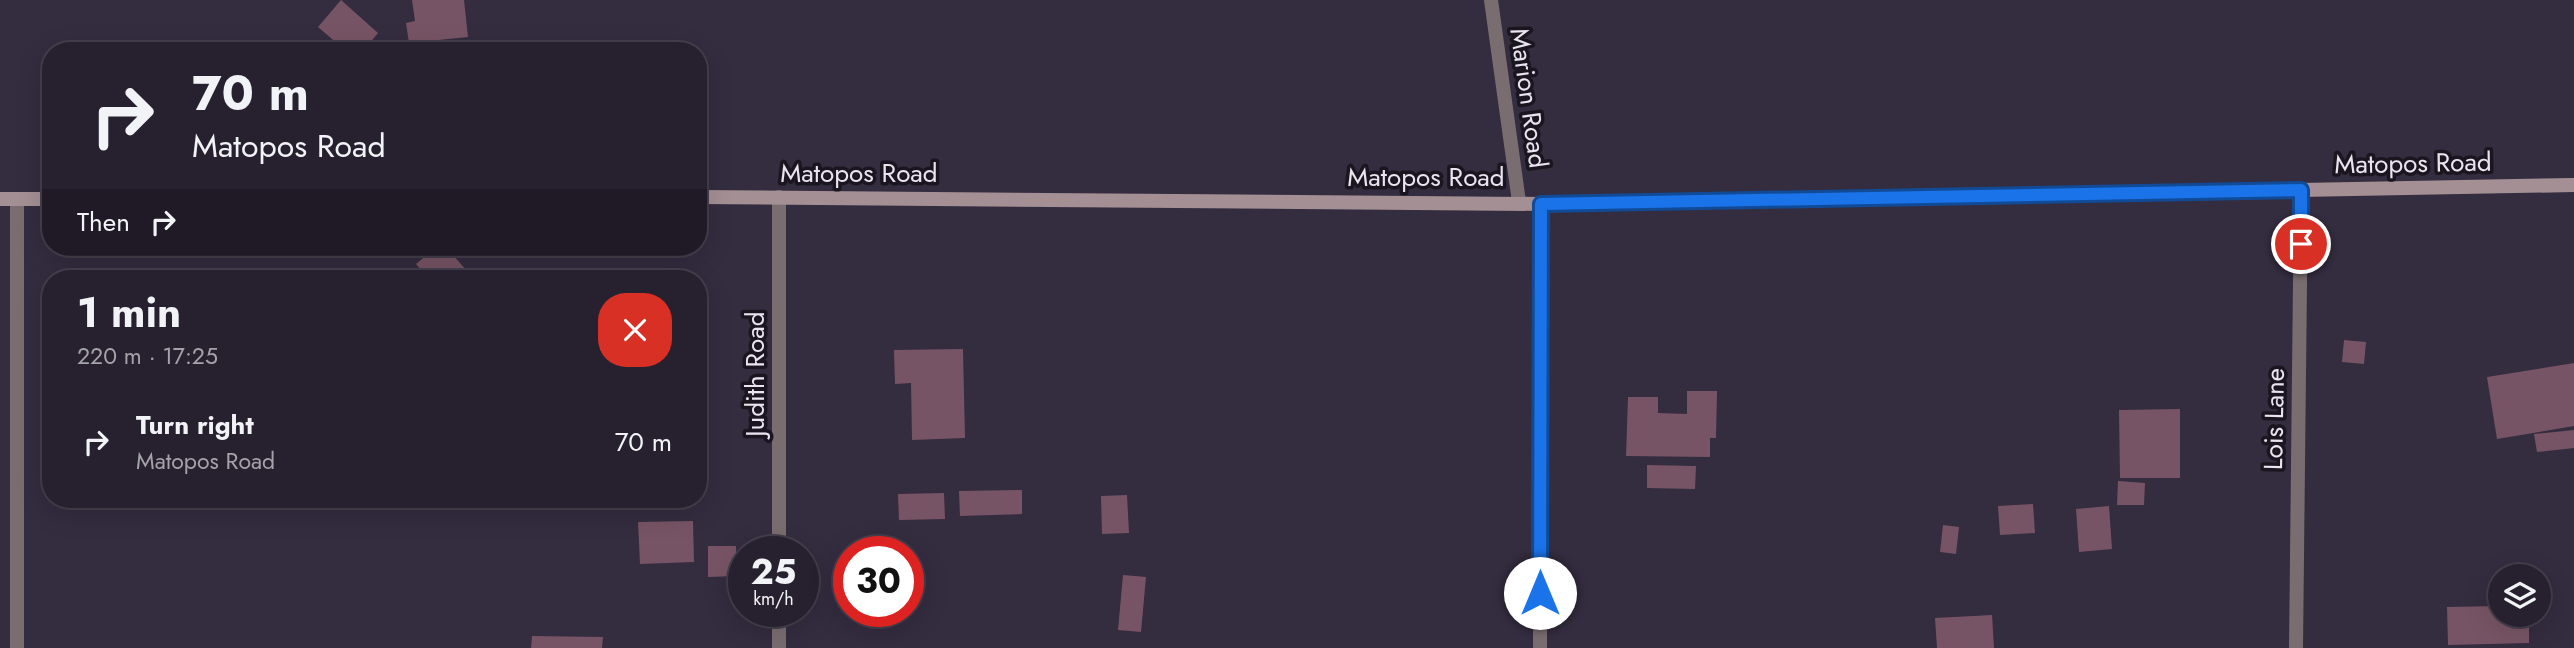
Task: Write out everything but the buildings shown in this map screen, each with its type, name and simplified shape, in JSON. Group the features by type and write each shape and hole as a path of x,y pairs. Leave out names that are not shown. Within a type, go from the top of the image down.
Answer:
{"main road":[{"name":"Matopos Road","path":"707,197 1541,204 2574,185"},
{"path":"0,199 42,199"}],"street":[{"name":"Marion Road","path":"1491,0 1519,202"},
{"name":"Lois Lane","path":"2296,648 2301,190"},
{"name":"Judith Road","path":"779,197 779,536"},
{"path":"17,199 17,648"},
{"path":"1540,648 1541,204"},
{"path":"779,627 779,648"}],"route":[{"path":"1540,593 1541,204 2301,190 2301,244"}]}
